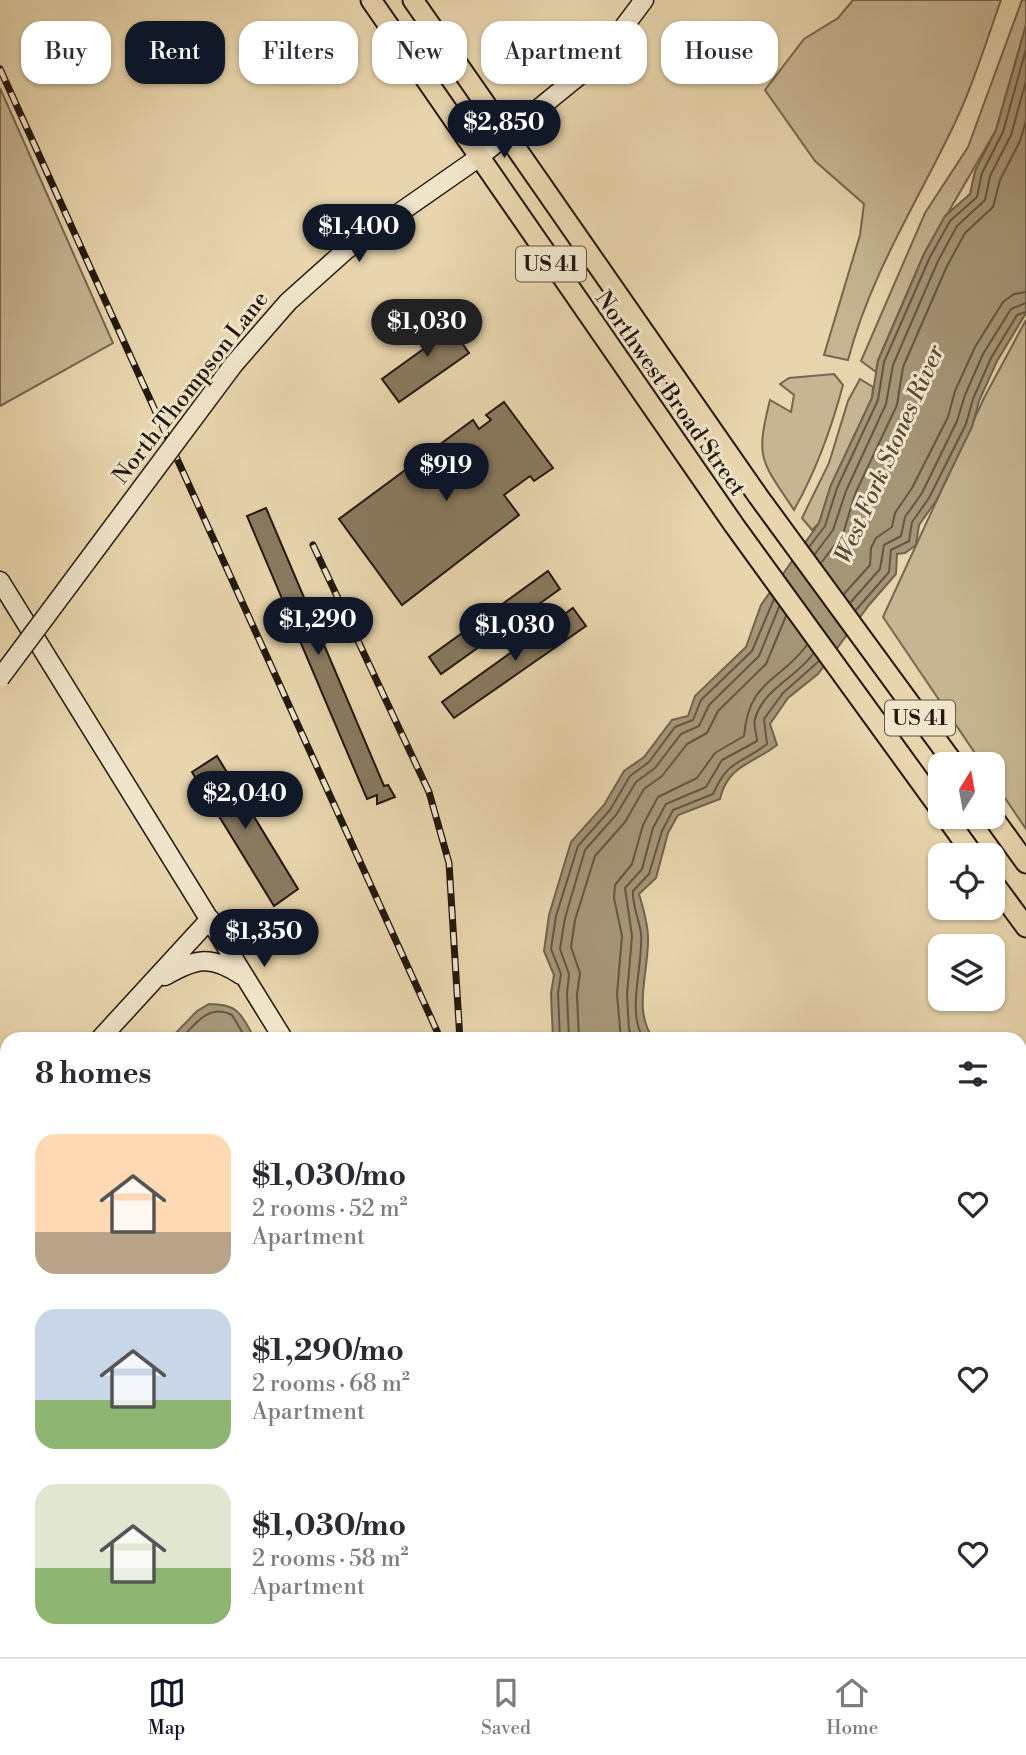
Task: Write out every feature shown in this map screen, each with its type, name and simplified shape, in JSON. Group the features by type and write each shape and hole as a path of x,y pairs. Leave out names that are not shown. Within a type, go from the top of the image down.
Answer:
{"main road":[{"name":"Northwest Broad Street","path":"370,0 734,525 928,793"},
{"name":"Northwest Broad Street","path":"413,0 758,496 946,752"},
{"name":"North Thompson Lane","path":"0,678 234,364 288,302 346,250 478,158 586,69 611,44 644,0"},
{"path":"0,581 279,1032"},
{"path":"1002,830 1026,863"},
{"path":"1005,899 1026,928"},
{"path":"107,1032 210,919"},
{"path":"153,983 186,964 210,960 224,963 246,978"}],"shaded area":[{"path":"853,0 1001,0 964,102 880,272 848,360 824,355 860,235 864,204 815,161 765,90 770,84 778,84 778,73 804,39 838,18"},
{"path":"1022,0 1026,0 1026,25 996,130 924,254 878,360 876,372 861,361 925,213 968,147"},
{"path":"0,88 113,343 0,406"},
{"path":"1026,320 1026,829 1005,798 1005,752 974,752 883,617 984,398"},
{"path":"834,374 843,385 838,402 816,464 794,510 764,459 763,435 770,400 791,412 794,395 780,384 789,378"},
{"path":"860,379 873,387 872,398 831,485 819,523 812,530 802,518 829,463 848,401"}],"water":[{"name":"West Fork Stones River","path":"1026,25 1026,313 997,361 979,401 972,427 936,501 919,525 916,545 905,553 897,554 896,574 869,605 818,674 788,698 770,724 777,745 735,772 720,799 678,815 668,833 656,878 639,894 648,932 643,1004 649,1032 553,1032 551,993 554,975 544,951 549,915 571,842 604,805 624,771 644,757 672,720 688,716 695,696 746,647 761,605 819,523 831,485 872,398 878,361 924,254 945,216 970,194 975,171 996,130"},
{"path":"209,1004 227,1006 238,1012 251,1032 177,1032 197,1011"}],"building":[{"path":"441,313 469,353 399,402 382,379 429,345 418,329"},
{"path":"504,402 553,468 534,481 530,476 504,495 519,515 402,605 339,519 473,420 479,429 491,420 486,415"},
{"path":"266,508 384,786 388,785 395,797 377,804 377,795 367,799 247,516"},
{"path":"548,571 560,589 441,674 429,657"},
{"path":"573,608 586,626 454,718 442,702"},
{"path":"217,756 298,889 274,906 192,772"}],"railway":[{"path":"0,69 437,1032"},
{"path":"313,545 429,792 449,863 460,1032"}]}
